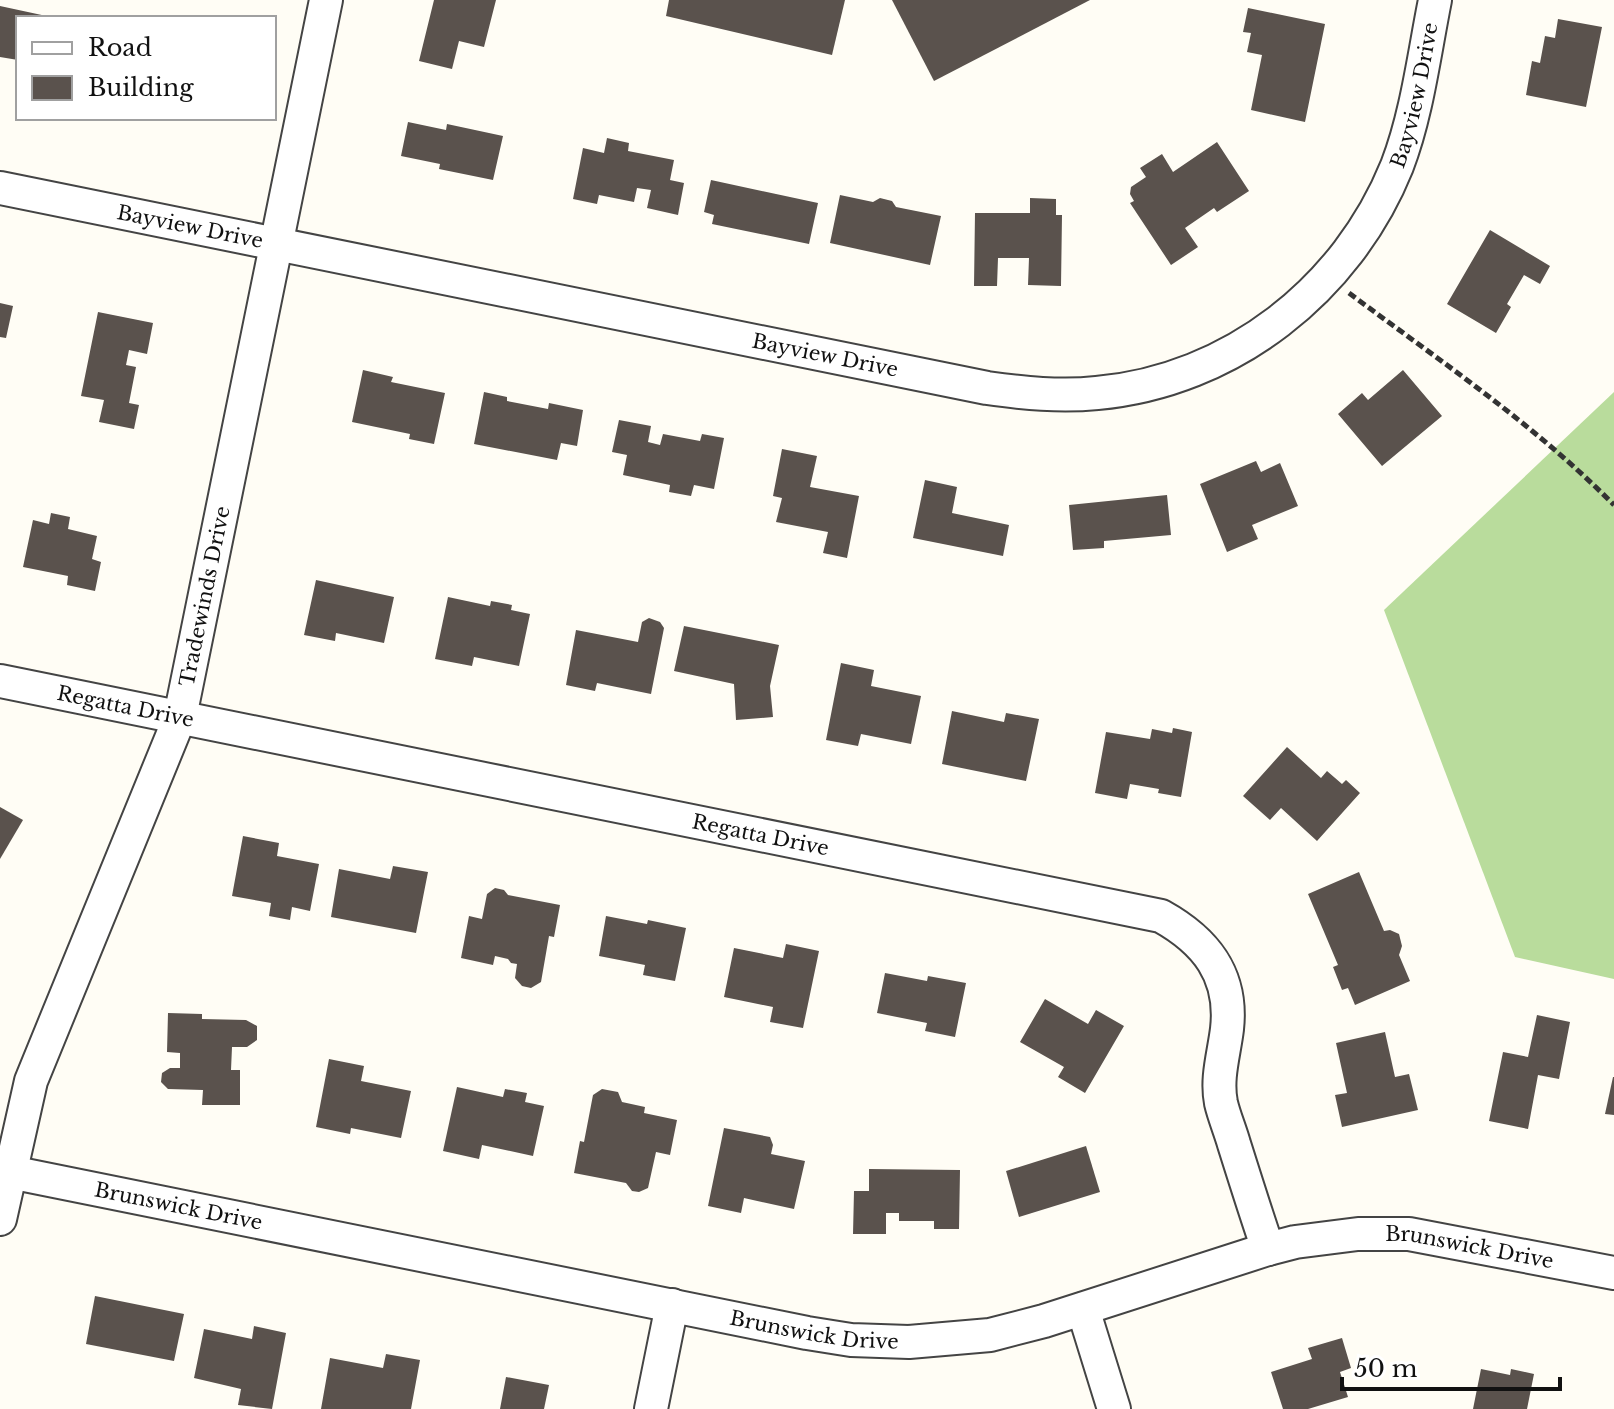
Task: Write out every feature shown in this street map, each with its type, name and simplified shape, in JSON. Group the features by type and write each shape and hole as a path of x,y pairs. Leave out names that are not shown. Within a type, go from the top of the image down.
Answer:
{"street":[{"name":"Tradewinds Drive","path":"0,1219 31,1081 180,717 326,0"},
{"name":"Bayview Drive","path":"0,188 987,388 1050,395 1082,394 1144,385 1199,367 1233,351 1285,316 1330,277 1369,222 1397,165 1407,135 1435,0"},
{"name":"Regatta Drive","path":"0,681 1161,916 1186,929 1205,949 1220,973 1227,1000 1220,1073 1221,1102 1268,1249"},
{"name":"Brunswick Drive","path":"10,1172 828,1336 909,1342 990,1335 1083,1309 1268,1249 1339,1236 1409,1234 1614,1273"},
{"path":"651,1409 672,1305"},
{"path":"1083,1309 1114,1409"}],"path":[{"path":"1345,290 1456,371 1576,467 1614,505"}],"green space":[{"path":"1614,392 1614,979 1515,957 1384,610"}],"building":[{"path":"434,0 496,0 484,47 459,41 452,69 419,61"},
{"path":"669,0 845,0 832,55 666,16"},
{"path":"892,0 1090,0 934,81"},
{"path":"0,6 46,16 16,16 16,60 0,57"},
{"path":"1248,8 1325,24 1305,122 1251,110 1262,55 1247,52 1251,33 1243,32"},
{"path":"1558,19 1602,27 1586,107 1526,95 1532,61 1540,63 1545,36 1555,38"},
{"path":"408,122 446,130 447,124 503,136 493,180 439,169 440,164 401,156"},
{"path":"607,138 629,143 628,151 674,160 670,180 684,183 678,215 647,208 651,190 637,188 634,202 599,195 597,204 573,199 583,148 604,153"},
{"path":"1217,142 1249,191 1217,212 1214,208 1185,228 1198,247 1171,265 1130,203 1134,201 1130,194 1131,187 1146,177 1140,168 1162,154 1173,172"},
{"path":"711,180 818,203 809,244 712,224 714,215 704,212"},
{"path":"840,195 873,202 880,198 892,201 896,207 941,216 930,265 830,243"},
{"path":"1030,198 1056,199 1056,215 1062,215 1061,286 1028,285 1029,258 998,258 997,286 974,286 975,213 1030,213"},
{"path":"1490,230 1550,266 1540,284 1524,275 1507,304 1511,307 1496,333 1447,304"},
{"path":"0,303 13,306 6,338 0,337"},
{"path":"98,312 153,323 147,354 129,350 126,365 136,367 129,403 139,405 134,429 99,422 104,400 81,396"},
{"path":"363,370 393,377 391,382 445,393 434,444 409,439 410,434 352,422"},
{"path":"1403,370 1442,416 1382,466 1338,414 1362,393 1368,400"},
{"path":"484,392 507,397 507,401 548,409 549,403 583,410 577,446 561,443 557,460 474,444"},
{"path":"619,420 651,426 648,442 660,445 663,434 700,441 702,434 724,438 714,489 694,485 691,496 669,492 670,485 623,475 627,455 612,452"},
{"path":"782,449 817,456 810,487 859,496 847,558 823,553 828,532 776,522 782,498 773,496"},
{"path":"1256,461 1261,472 1280,463 1298,506 1252,525 1258,539 1227,552 1200,484"},
{"path":"925,480 957,487 952,513 1009,525 1003,556 913,538"},
{"path":"1167,495 1171,535 1104,541 1104,548 1073,550 1069,505"},
{"path":"51,513 70,517 68,529 97,536 92,559 101,562 95,591 67,585 68,576 23,567 33,520 49,524"},
{"path":"316,580 394,597 384,643 336,633 335,641 304,635"},
{"path":"448,597 490,606 491,601 512,605 511,610 530,614 519,666 474,657 472,666 435,659"},
{"path":"649,618 660,622 664,628 651,694 597,683 595,691 566,685 576,630 638,642 642,622"},
{"path":"684,626 779,645 770,686 773,717 736,720 734,684 674,671"},
{"path":"841,663 874,670 871,686 921,696 911,744 861,734 858,746 826,740"},
{"path":"952,711 1004,722 1006,713 1039,719 1026,781 942,764"},
{"path":"1173,728 1192,732 1181,797 1130,784 1127,799 1095,793 1106,732 1150,739 1152,729 1172,733"},
{"path":"1287,747 1321,778 1327,771 1342,784 1346,780 1360,793 1317,841 1281,808 1270,820 1243,796"},
{"path":"0,807 23,820 0,859"},
{"path":"243,836 279,843 277,856 319,864 310,911 292,907 290,920 269,916 271,903 232,896"},
{"path":"393,866 428,872 416,933 331,917 339,869 390,879"},
{"path":"1359,872 1384,931 1399,934 1402,946 1399,955 1410,981 1355,1005 1348,988 1342,990 1333,967 1338,965 1308,894"},
{"path":"495,888 504,890 508,895 560,905 554,937 549,936 541,982 531,988 522,986 515,978 517,964 508,959 495,956 493,965 461,958 469,916 482,919 487,894"},
{"path":"606,916 686,928 675,981 643,975 645,965 599,956"},
{"path":"786,944 819,951 803,1028 770,1022 773,1007 724,997 734,948 783,958"},
{"path":"885,973 927,981 928,976 966,983 955,1037 925,1031 927,1023 877,1013"},
{"path":"1045,999 1088,1024 1096,1010 1124,1026 1085,1093 1058,1077 1064,1067 1020,1042"},
{"path":"168,1013 202,1014 202,1019 246,1020 257,1026 257,1040 247,1047 232,1047 231,1070 240,1070 240,1105 202,1105 203,1090 168,1089 161,1082 162,1073 170,1068 180,1068 180,1053 167,1052"},
{"path":"1537,1015 1570,1022 1559,1079 1538,1075 1528,1129 1489,1121 1503,1052 1528,1057"},
{"path":"1385,1032 1395,1077 1409,1074 1418,1110 1342,1127 1335,1095 1347,1093 1336,1043"},
{"path":"329,1059 364,1066 361,1081 411,1091 401,1138 351,1128 350,1134 316,1127"},
{"path":"1614,1077 1614,1115 1605,1114"},
{"path":"457,1087 503,1097 505,1089 527,1093 525,1102 544,1106 533,1156 482,1145 479,1159 443,1151"},
{"path":"602,1089 618,1092 622,1102 645,1107 644,1113 677,1120 670,1155 656,1152 648,1188 639,1192 632,1191 626,1183 574,1173 593,1095"},
{"path":"724,1128 770,1137 773,1145 771,1154 805,1161 794,1209 744,1198 741,1213 708,1206"},
{"path":"1086,1146 1100,1192 1019,1217 1006,1171"},
{"path":"869,1169 960,1170 959,1229 934,1229 934,1221 899,1221 899,1213 886,1213 886,1234 853,1234 854,1191 869,1191"},
{"path":"95,1296 184,1314 174,1361 86,1344"},
{"path":"254,1326 286,1333 272,1409 238,1405 241,1389 194,1378 204,1329 252,1339"},
{"path":"1342,1338 1351,1368 1340,1372 1348,1397 1308,1409 1283,1409 1271,1372 1312,1359 1308,1348"},
{"path":"386,1354 420,1360 411,1409 321,1409 330,1358 383,1368"},
{"path":"1481,1369 1510,1375 1511,1369 1534,1374 1527,1409 1473,1409"},
{"path":"506,1377 549,1385 544,1409 500,1409"}]}
